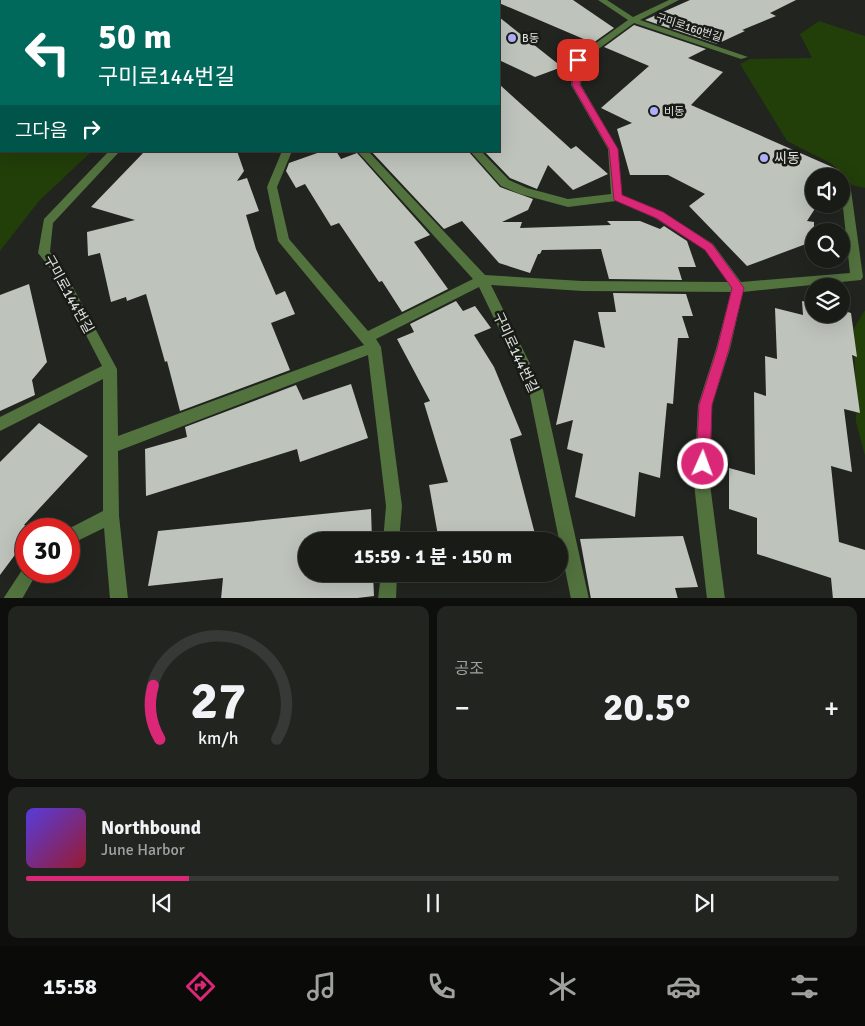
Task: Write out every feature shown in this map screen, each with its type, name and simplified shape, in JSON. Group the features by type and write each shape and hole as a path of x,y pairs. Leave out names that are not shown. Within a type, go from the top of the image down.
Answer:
{"street":[{"name":"구미로160번길","path":"602,0 633,20 744,56"},
{"path":"617,197 613,149 576,85 578,60 633,20 676,0"},
{"name":"구미로144번길","path":"114,152 48,222 44,253 58,270 110,369 111,516 119,598"},
{"path":"287,152 272,187 284,241 370,342 394,506 392,532"},
{"name":"구미로144번길","path":"363,152 482,280 536,390 580,598"},
{"path":"476,152 506,183 524,191 568,203 617,197 659,215 709,247 738,288 723,349 705,405 702,484 716,598"},
{"path":"112,446 370,342 482,280 582,286 738,288 857,277 849,213"},
{"path":"0,424 110,369"},
{"path":"80,532 111,516"},
{"path":"387,598 388,582"},
{"path":"11,598 22,583"}],"green space":[{"path":"819,21 865,36 865,188 850,183 850,168 836,168 832,164 787,141 740,64 750,59 812,58 800,34"},
{"path":"0,152 91,152 39,201 0,251"},
{"path":"865,310 865,456 856,422 854,328"}],"building":[{"path":"500,0 573,0 614,28 593,43 500,3"},
{"path":"690,0 796,0 770,13 776,16 742,30 745,31 717,44 645,20"},
{"name":"B동","path":"500,18 562,67 535,77 500,60"},
{"path":"634,25 706,49 688,58 723,72 691,105 834,168 805,168 805,213 812,213 807,221 814,223 805,223 805,244 747,266 689,206 705,194 668,175 630,175 617,129 632,123 601,108 649,66 604,47"},
{"path":"500,85 571,149 576,146 608,174 573,190 548,165 537,189 510,178 485,152 500,152"},
{"path":"144,152 237,152 244,171 237,181 247,178 259,211 246,215 256,249 276,295 285,291 295,314 271,323 290,370 180,411 146,294 127,301 126,297 111,302 100,253 88,256 87,232 135,220 91,207"},
{"path":"320,152 337,152 341,159 357,153 430,235 414,242 448,289 402,312 382,281 379,282 339,223 331,226 305,184 296,188 286,171 289,163"},
{"path":"372,152 469,152 500,187 533,199 528,210 502,222 522,222 520,228 611,225 607,221 640,221 660,229 664,226 687,241 696,267 678,267 682,280 609,279 601,249 542,250 538,254 530,273 499,263 462,221 444,229"},
{"path":"29,284 47,362 32,380 35,395 0,411 0,295"},
{"path":"613,293 686,294 693,316 682,316 689,338 678,338 673,404 667,403 660,478 639,472 635,517 575,497 583,454 567,449 573,420 556,425 574,340 605,348 598,312 616,312"},
{"path":"456,301 463,311 475,306 491,328 474,335 494,367 522,435 510,439 534,532 437,532 429,485 448,482 424,403 430,401 397,339 414,332 410,324"},
{"path":"802,301 805,302 805,323 850,323 851,313 857,357 852,355 860,413 844,409 852,472 831,466 839,542 865,550 865,598 833,598 831,578 757,554 757,518 729,509 729,468 755,475 754,392 766,396 765,356 777,359 775,308 803,315"},
{"path":"351,384 368,438 300,462 297,449 146,496 145,449 187,437 185,427 296,385 303,400"},
{"path":"39,423 88,456 30,518 15,518 15,555 0,575 0,462"},
{"path":"371,509 372,532 298,532 298,582 373,582 374,596 357,598 221,598 223,578 148,586 158,531"},
{"path":"683,536 698,587 675,588 678,598 591,598 580,539"}],"place":[{"name":"B동","path":"512,38"},
{"name":"비동","path":"654,111"},
{"name":"씨동","path":"764,158"}],"route":[{"path":"578,60 576,85 613,149 617,197 659,215 709,247 738,288 723,349 705,405 703,464"}]}
